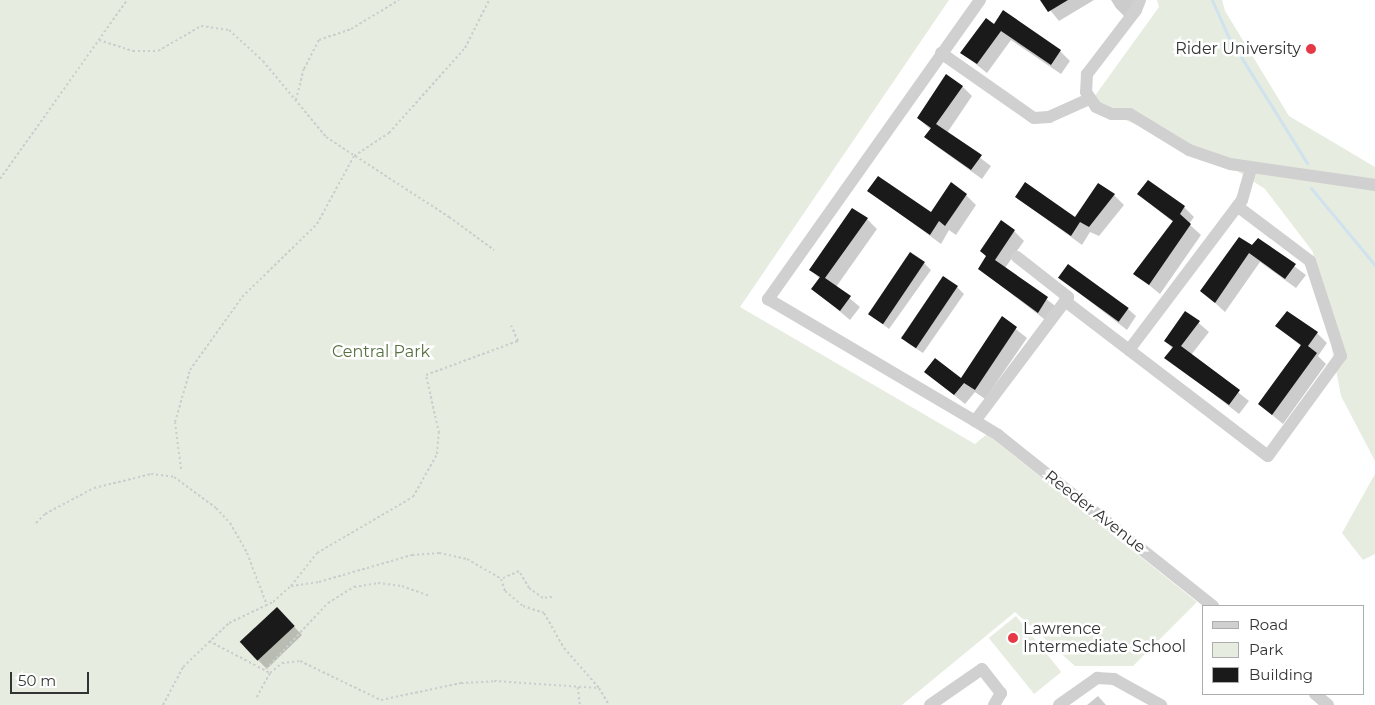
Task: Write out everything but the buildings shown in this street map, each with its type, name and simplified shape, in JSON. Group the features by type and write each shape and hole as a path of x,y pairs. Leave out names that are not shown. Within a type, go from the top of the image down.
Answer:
{"street":[{"path":"980,0 941,53 1034,118 1049,117 1089,99"},
{"path":"1140,0 1136,10 1087,74 1089,99 1104,112 1130,114 1189,150 1216,160 1251,168 1375,185"},
{"name":"Reeder Avenue","path":"941,53 768,299 998,435 1212,605"},
{"path":"1129,350 1237,206 1251,168"},
{"path":"1065,301 1268,456 1341,356 1310,261 1237,206"},
{"path":"975,421 1068,297 1017,257"},
{"path":"930,705 982,669 1001,693 994,705"},
{"path":"1059,705 1097,678 1114,678 1161,705"},
{"path":"1316,695 1328,705"}],"path":[{"path":"0,179 127,0"},
{"path":"296,101 304,70 319,40 351,29 399,0"},
{"path":"182,469 175,422 190,370 242,296 317,224 354,156 389,132 465,48 488,0"},
{"path":"99,40 134,51 158,51 201,26 229,30 262,61 326,137 449,217 494,250"},
{"path":"163,705 182,667 228,622 267,604 291,586 317,553 413,498 437,454 439,433 426,375 518,341 511,325"},
{"path":"36,523 45,514 94,488 150,474 174,477 216,508 230,523 247,553 267,604"},
{"path":"291,586 319,582 412,555 439,553 467,559 501,579 505,591 523,606 544,613 564,648 599,688 609,705"},
{"path":"501,579 520,571 529,588 543,598 552,597"},
{"path":"266,669 328,603 354,587 378,583 402,586 429,596"},
{"path":"209,641 266,669 270,673"},
{"path":"256,698 270,673 282,663 300,661 381,700 461,683 494,681 599,688"},
{"path":"578,687 580,705"}],"green space":[{"name":"Central Park","path":"0,0 949,0 740,307 975,444 987,434 1197,602 1133,666 1075,666 1015,612 902,705 0,705"},
{"path":"1157,0 1222,0 1225,11 1289,116 1375,167 1375,461 1341,396 1313,252 1265,189 1228,165 1089,104 1159,7"},
{"path":"1375,474 1375,554 1363,560 1342,533"},
{"path":"1016,616 1061,672 1034,694 989,638"}],"waterway":[{"path":"1212,0 1228,36 1307,163"},
{"path":"1311,188 1375,265"}],"place":[{"name":"Rider University","path":"1311,49"},
{"name":"Lawrence Intermediate School","path":"1013,638"}]}
